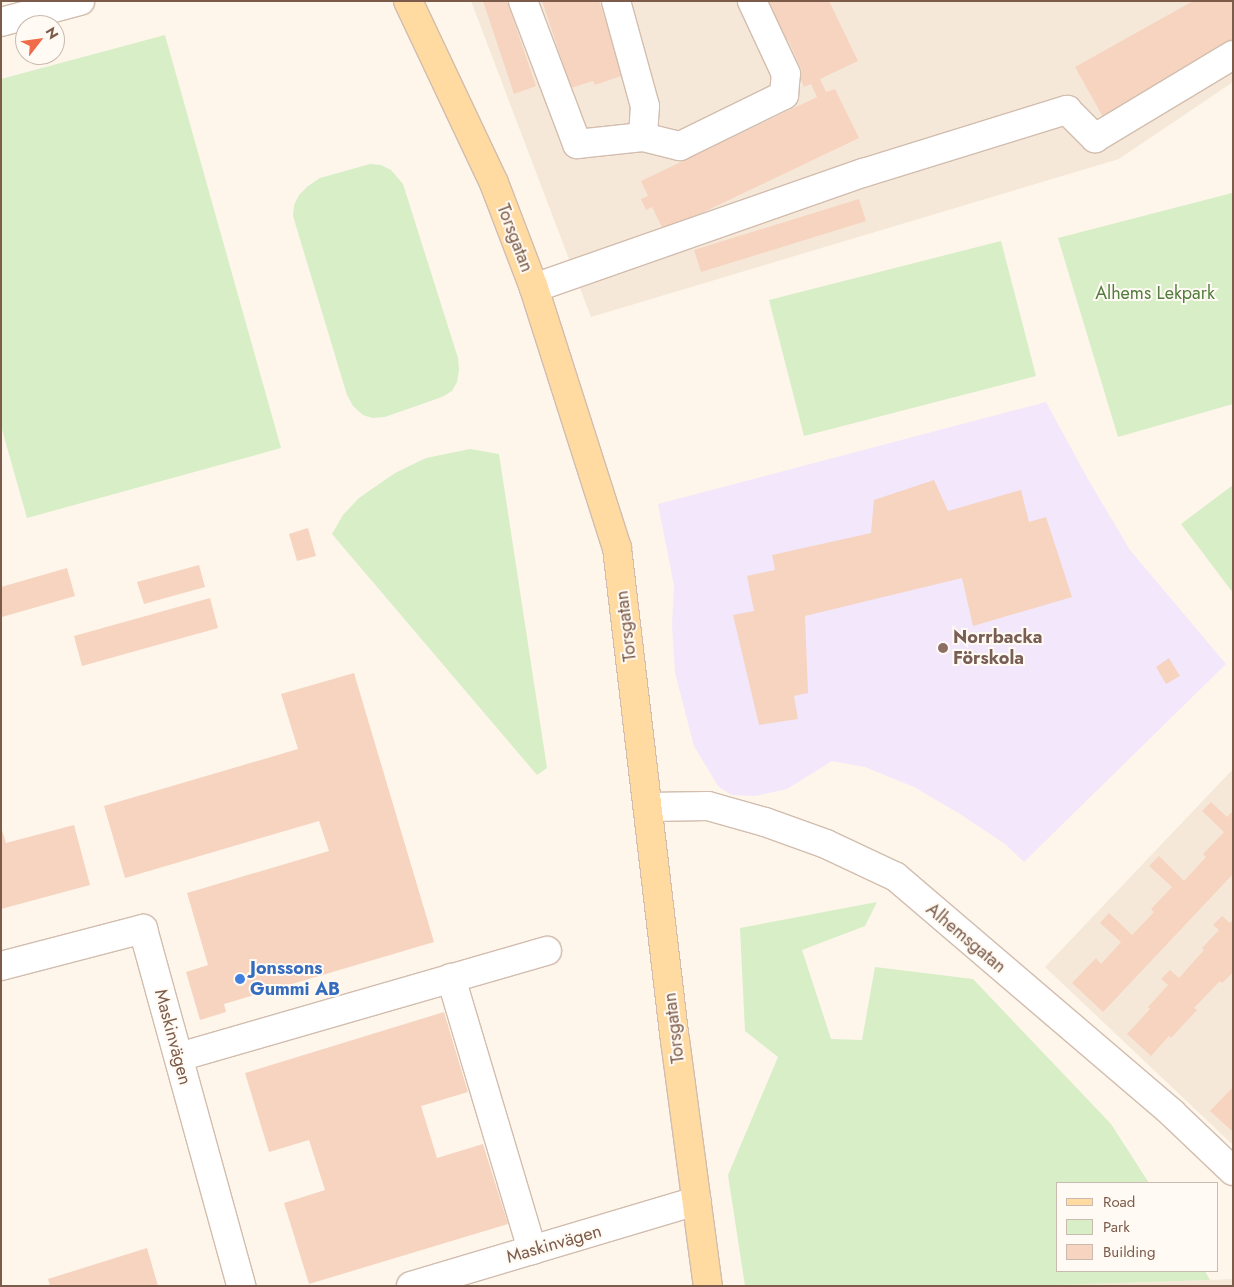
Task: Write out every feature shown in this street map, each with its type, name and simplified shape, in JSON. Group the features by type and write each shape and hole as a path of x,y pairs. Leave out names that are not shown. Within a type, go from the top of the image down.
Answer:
{"main road":[{"name":"Torsgatan","path":"408,1 494,184 534,288 617,548 675,1040 708,1286"}],"street":[{"path":"1,22 80,1"},
{"path":"523,1 577,144 643,137 680,146 784,96 786,74 752,1"},
{"path":"616,1 645,106 643,137"},
{"path":"534,288 863,173 1067,110 1095,138 1233,55"},
{"name":"Alhemsgatan","path":"648,807 708,806 765,822 826,844 896,878 1172,1113 1233,1171"},
{"name":"Maskinvägen","path":"1,966 143,929 241,1286"},
{"path":"179,1057 547,950"},
{"path":"451,978 532,1250"},
{"name":"Maskinvägen","path":"411,1286 697,1201"}],"shaded area":[{"path":"471,1 1233,1 1233,82 1119,159 591,317"},
{"name":"Norrbacka Förskola","path":"1046,402 1089,481 1130,550 1226,664 1024,862 1005,844 960,814 914,787 865,767 832,761 787,789 755,796 731,795 718,786 694,746 675,673 672,626 674,586 658,504"},
{"path":"1233,769 1233,1145 1045,967"},
{"path":"1233,1279 1233,1286 1030,1286 1210,1280"}],"green space":[{"path":"165,35 281,448 27,518 1,426 1,79 53,65 65,65 65,62"},
{"path":"370,164 381,165 391,170 403,184 458,358 459,370 457,382 452,391 442,397 385,417 372,418 363,415 353,406 347,395 293,216 294,205 299,195 308,186 320,178"},
{"name":"Alhems Lekpark","path":"1232,193 1233,404 1118,437 1058,238"},
{"path":"1001,241 1036,376 804,436 769,300"},
{"path":"470,449 499,454 547,768 537,775 332,534 343,515 359,498 395,473 426,458"},
{"path":"1233,485 1233,593 1181,524"},
{"path":"877,902 865,926 802,950 831,1039 862,1040 875,967 973,979 1111,1124 1148,1182 1056,1182 1056,1272 1206,1272 1210,1280 1030,1286 745,1286 728,1175 778,1057 745,1031 740,928"}],"building":[{"path":"483,1 507,1 536,86 514,94"},
{"path":"542,1 599,1 624,75 595,85 593,81 571,88"},
{"path":"769,1 829,1 858,61 820,79 826,92 835,89 859,138 664,231 652,207 646,210 641,199 648,196 641,181 817,97 811,84 804,87 798,73 802,71 788,40 784,42 772,16 775,14"},
{"path":"1193,1 1233,1 1233,44 1103,117 1075,67"},
{"path":"859,199 866,221 701,272 694,250"},
{"path":"934,480 948,511 1021,490 1029,522 1046,517 1072,597 973,626 962,578 805,616 808,693 794,696 798,719 759,725 733,615 754,611 747,576 775,570 772,555 871,533 874,500"},
{"path":"308,528 316,556 297,561 289,534"},
{"path":"199,565 205,587 144,604 137,582"},
{"path":"67,568 75,596 2,617 1,587"},
{"path":"210,598 218,628 82,666 74,636"},
{"path":"1169,658 1180,676 1166,684 1156,667"},
{"path":"354,673 434,942 224,1004 226,1012 200,1020 186,972 208,965 187,893 329,851 319,821 125,878 104,806 298,749 281,694"},
{"path":"1211,802 1227,817 1233,811 1233,874 1103,1012 1072,983 1096,958 1101,964 1121,942 1100,923 1109,913 1132,935 1154,912 1151,909 1172,887 1149,866 1159,856 1184,881 1206,857 1203,854 1224,832 1202,811"},
{"path":"74,825 90,885 1,909 1,827 6,843"},
{"path":"1222,916 1230,923 1233,920 1233,972 1222,983 1220,981 1194,1008 1197,1010 1151,1056 1127,1034 1150,1009 1148,1007 1168,985 1161,979 1170,970 1179,978 1204,950 1202,948 1219,930 1213,925"},
{"path":"444,1012 468,1092 421,1106 437,1158 483,1144 508,1224 309,1284 284,1203 325,1190 309,1140 269,1152 245,1073"},
{"path":"1233,1087 1233,1132 1210,1111"},
{"path":"147,1248 158,1286 50,1286 48,1279"}],"place":[{"name":"Norrbacka Förskola","path":"943,648"},
{"name":"Jonssons Gummi AB","path":"240,979"}]}
